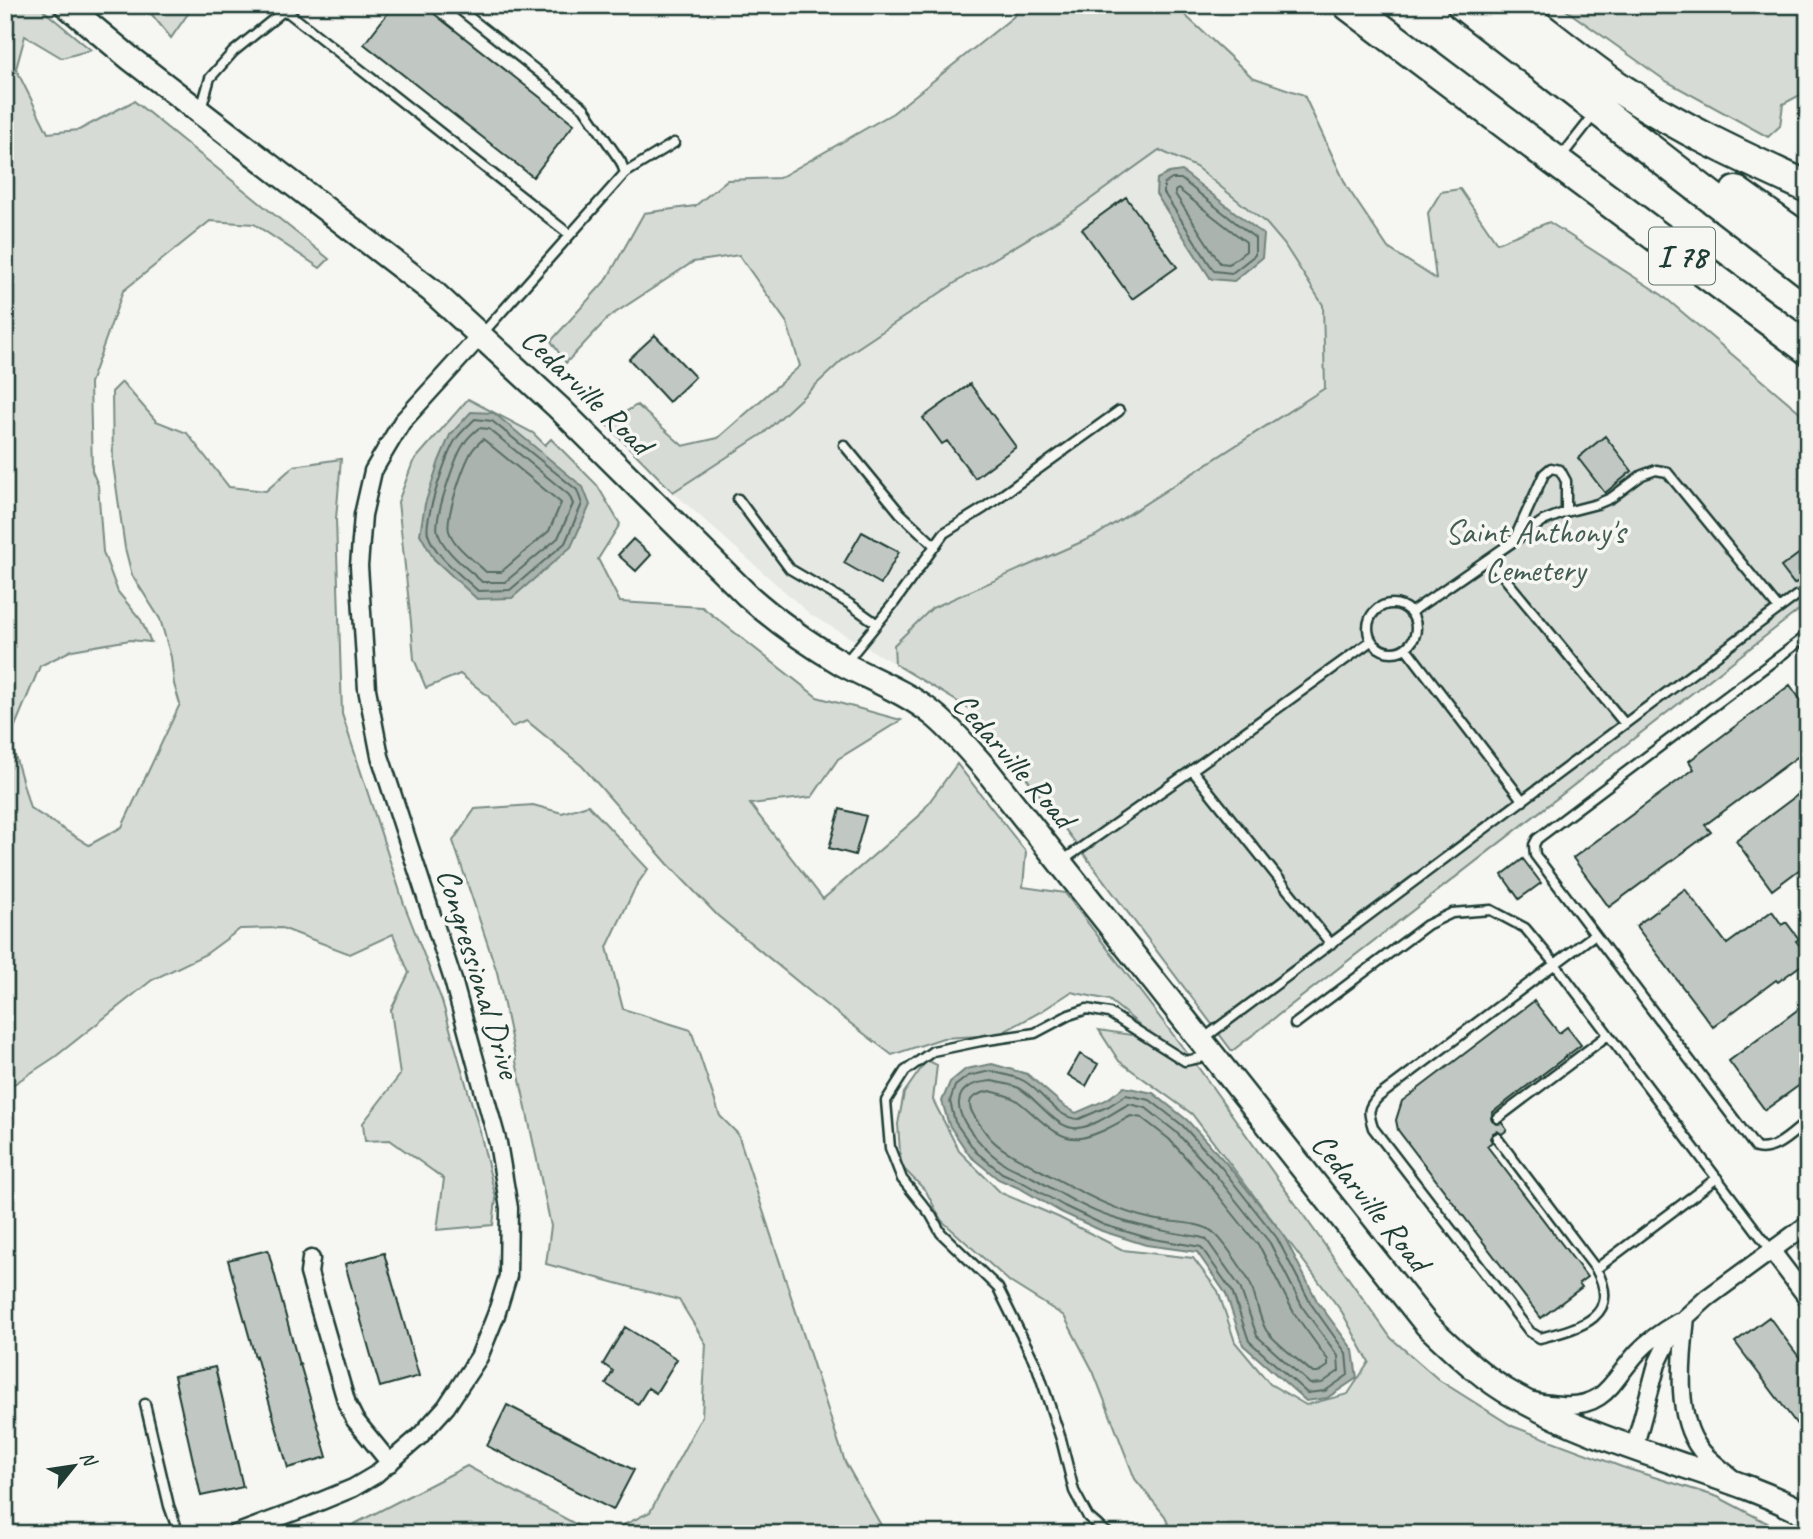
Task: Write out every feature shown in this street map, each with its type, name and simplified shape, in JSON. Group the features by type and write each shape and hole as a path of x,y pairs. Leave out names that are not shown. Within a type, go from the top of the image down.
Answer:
{"highway":[{"name":"I 78","path":"1349,5 1808,349"},
{"name":"I 78","path":"1463,5 1808,272"},
{"path":"1510,5 1621,89 1653,109 1686,129 1808,187"},
{"path":"1598,109 1625,110 1808,243"}],"main road":[{"name":"Cedarville Road","path":"66,5 131,59 432,290 558,407 747,595 794,634 844,664 909,697 933,713 956,735 1427,1325 1466,1361 1511,1394 1559,1419 1634,1449 1768,1495 1808,1516"}],"street":[{"name":"Congressional Drive","path":"235,1534 353,1488 375,1475 419,1437 446,1407 479,1357 508,1276 509,1208 498,1143 453,980 380,756 367,690 359,566 363,515 373,471 401,422 481,335"},
{"path":"1634,1449 1657,1364 1670,1337 1686,1317 1707,1298 1808,1224"},
{"path":"1771,1250 1808,1299"},
{"path":"311,1259 309,1273 347,1404 355,1420 390,1463"},
{"path":"1511,1394 1542,1404 1574,1406 1588,1403 1600,1397 1614,1383 1639,1351 1661,1332 1686,1317"},
{"path":"1686,1317 1682,1371 1688,1427 1700,1450 1741,1485"}],"lane":[{"path":"454,5 584,108 621,162 625,173"},
{"path":"200,112 210,78 233,52 288,8 569,234"},
{"path":"1557,162 1598,109"},
{"path":"481,335 625,173 674,144"},
{"path":"844,664 894,603 944,533 994,501 1119,411"},
{"path":"844,445 900,513 935,546"},
{"path":"1513,542 1544,474 1551,468 1560,470 1566,481 1566,512"},
{"path":"1410,612 1543,521 1611,498 1642,475 1656,470 1667,472 1779,609"},
{"path":"738,499 790,569 876,623"},
{"path":"1489,559 1625,724"},
{"path":"1109,1534 1088,1517 1074,1491 1061,1439 1037,1367 998,1288 941,1233 931,1215 902,1179 890,1148 886,1101 905,1071 933,1051 1035,1033 1087,1009 1109,1013 1185,1061 1206,1048 1331,944 1796,596"},
{"path":"1397,605 1410,612 1416,627 1412,643 1391,653 1376,647 1368,633 1370,618 1375,611 1381,607 1397,605"},
{"path":"1808,635 1537,839 1534,845 1535,855 1756,1148 1765,1150 1774,1146 1808,1121"},
{"path":"1060,863 1371,641"},
{"path":"1406,648 1522,801"},
{"path":"1192,770 1331,944"},
{"path":"1295,1024 1426,925 1452,913 1491,910 1525,928 1555,964 1771,1250"},
{"path":"1497,1138 1596,1269 1606,1292 1603,1304 1594,1317 1581,1326 1540,1338 1530,1332 1373,1128 1368,1113 1378,1097 1594,935"},
{"path":"1498,1118 1608,1035"},
{"path":"1596,1269 1717,1178"},
{"path":"145,1404 178,1534"}],"shaded area":[{"path":"1159,150 1196,167 1267,224 1284,244 1323,305 1325,388 1095,536 932,608 894,645 895,664 811,615 673,492 764,433 850,353 967,275 1074,211"}],"green space":[{"path":"5,5 37,5 91,50 62,58 25,36 16,69 48,133 79,130 134,101 329,259 320,268 254,224 210,221 123,291 90,383 92,471 98,485 103,552 118,592 141,620 151,642 130,640 72,650 40,666 10,738 30,808 89,845 122,827 180,704 160,619 132,575 125,548 113,464 112,392 122,382 156,421 187,433 229,487 266,491 294,466 341,459 336,519 342,714 404,904 442,1001 480,1132 496,1199 493,1225 437,1230 444,1179 390,1140 365,1141 363,1123 400,1075 391,1010 409,973 393,934 350,954 282,928 240,929 206,954 152,980 55,1057 5,1090"},
{"path":"144,5 194,5 171,38"},
{"name":"Saint Anthony's Cemetery","path":"1024,5 1174,5 1252,77 1304,95 1347,187 1388,248 1436,279 1428,213 1441,192 1460,189 1497,243 1549,222 1662,295 1808,419 1808,603 1232,1051 992,732 968,708 895,664 894,645 932,608 1095,536 1325,388 1323,305 1284,244 1267,224 1196,167 1159,150 1074,211 967,275 850,353 764,433 673,492 606,424 637,405 683,446 718,438 800,366 787,323 739,255 693,262 609,317 566,363 551,341 607,279 644,213 695,206 727,180 779,178 893,113 1013,17"},
{"path":"1559,5 1808,5 1808,91 1783,104 1780,126 1768,137 1666,81"},
{"path":"468,399 533,433 545,445 551,439 597,485 620,524 598,559 620,602 702,607 817,697 901,720 838,759 812,797 750,804 823,899 919,816 957,764 1026,852 1023,887 1065,893 1200,1070 1391,1338 1439,1380 1512,1426 1622,1467 1718,1497 1788,1534 1172,1534 1165,1516 1135,1479 1093,1371 1064,1316 1010,1282 941,1220 926,1191 901,1166 898,1124 904,1093 927,1060 937,1065 933,1100 959,1151 1001,1193 1058,1217 1123,1250 1193,1258 1218,1291 1235,1342 1270,1384 1306,1405 1348,1394 1369,1362 1342,1312 1192,1114 1119,1061 1099,1030 1131,1035 1140,1025 1109,1000 1071,992 998,1035 943,1038 892,1055 718,916 668,864 582,766 527,721 512,727 488,696 460,674 426,688 414,659 398,502 413,462"},
{"path":"533,805 562,813 588,805 648,869 636,886 607,947 623,1009 691,1030 720,1116 738,1134 845,1462 886,1534 606,1534 650,1512 702,1416 706,1344 679,1300 546,1264 551,1226 497,972 453,841 475,809"},
{"path":"467,1466 594,1534 335,1534"}],"water":[{"path":"1182,171 1264,235 1262,258 1234,281 1211,279 1156,194 1157,179"},
{"path":"471,412 494,413 583,487 590,505 571,547 512,598 477,599 434,559 420,534 425,504 439,461 450,435"},
{"path":"992,1064 1027,1074 1076,1113 1106,1100 1124,1087 1153,1093 1187,1120 1226,1163 1283,1234 1317,1301 1353,1350 1357,1378 1327,1398 1306,1401 1243,1345 1226,1294 1197,1252 1146,1245 1102,1231 998,1179 970,1156 949,1125 942,1101 950,1082 966,1069"}],"building":[{"path":"394,5 423,5 574,124 533,177 364,44"},
{"path":"1126,197 1177,267 1132,299 1082,229"},
{"path":"655,335 695,377 669,402 629,359"},
{"path":"970,384 1016,447 975,478 947,441 942,444 923,418"},
{"path":"1605,436 1632,471 1605,493 1578,458"},
{"path":"862,532 899,552 881,584 844,563"},
{"path":"633,539 651,555 636,571 618,555"},
{"path":"1808,547 1808,574 1794,584 1781,567"},
{"path":"1790,685 1808,710 1808,749 1705,825 1711,832 1609,907 1573,858 1694,769 1689,761"},
{"path":"1808,787 1808,863 1772,890 1736,841"},
{"path":"840,809 866,816 855,855 829,848"},
{"path":"1523,859 1541,883 1519,899 1502,875"},
{"path":"1685,889 1727,944 1772,911 1782,925 1786,922 1799,939 1796,941 1808,956 1808,960 1713,1027 1636,926"},
{"path":"1534,1001 1559,1033 1567,1027 1581,1045 1493,1112 1492,1121 1496,1124 1502,1123 1507,1130 1502,1134 1497,1131 1493,1133 1490,1138 1492,1142 1487,1146 1587,1277 1579,1283 1582,1287 1541,1318 1398,1130 1396,1120 1402,1101"},
{"path":"1808,1002 1808,1079 1765,1110 1729,1061"},
{"path":"1080,1054 1098,1064 1086,1086 1068,1075"},
{"path":"268,1250 327,1457 288,1468 228,1260"},
{"path":"384,1253 419,1376 380,1387 345,1264"},
{"path":"1769,1317 1808,1369 1808,1419 1798,1426 1735,1342"},
{"path":"625,1327 677,1359 656,1393 648,1388 638,1404 606,1384 613,1371 603,1364"},
{"path":"215,1367 243,1487 201,1496 174,1376"},
{"path":"507,1405 634,1470 613,1510 487,1446"}]}
